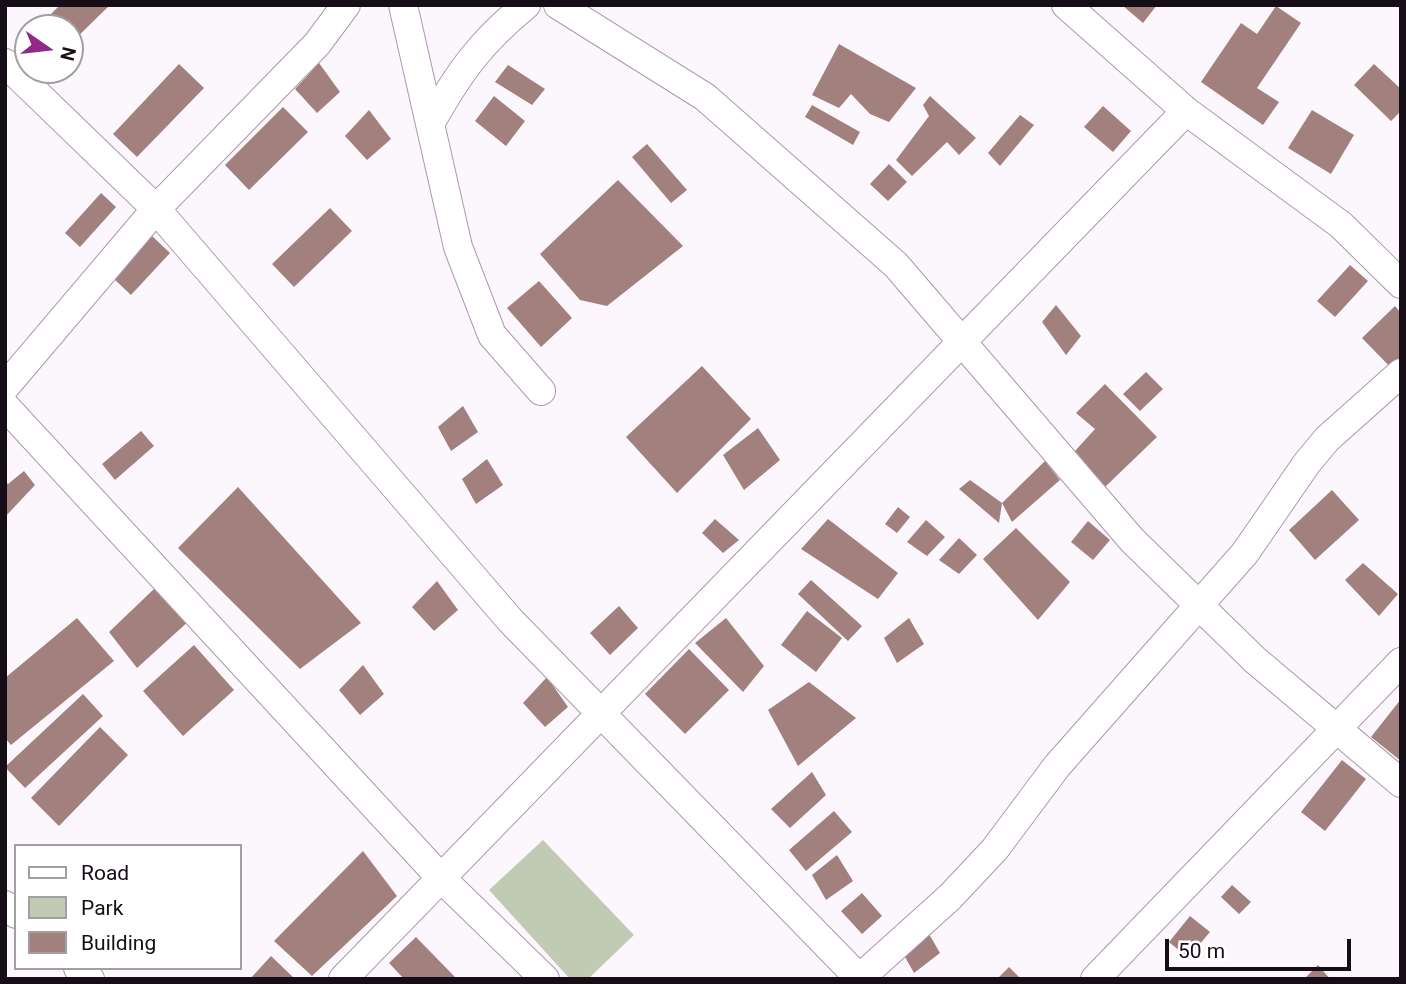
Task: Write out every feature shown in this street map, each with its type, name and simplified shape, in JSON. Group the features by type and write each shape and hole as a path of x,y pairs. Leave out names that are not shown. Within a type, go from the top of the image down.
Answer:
{"street":[{"path":"5,387 156,209 317,44 346,5"},
{"path":"403,5 458,247 492,335 541,391"},
{"path":"430,124 464,67 488,37 526,5"},
{"path":"558,5 705,97 896,265 1132,540 1335,730 1401,783"},
{"path":"1066,5 1186,111 1341,225 1401,284"},
{"path":"5,63 156,209 510,620 860,979 950,897 995,849 1057,766 1245,553 1307,463 1327,439 1401,373"},
{"path":"343,979 1186,111"},
{"path":"5,406 441,878 545,979"},
{"path":"1095,979 1401,662"}],"green space":[{"path":"543,840 634,935 588,979 570,979 489,890"}],"building":[{"path":"60,5 110,5 84,30 84,14 51,14"},
{"path":"1122,5 1157,5 1143,23"},
{"path":"1276,6 1301,23 1257,88 1279,102 1263,125 1201,82 1241,23 1257,34"},
{"path":"839,44 916,88 889,122 870,114 851,94 839,108 812,95"},
{"path":"319,63 340,92 317,113 295,89"},
{"path":"179,64 204,88 137,157 113,134"},
{"path":"1374,64 1401,89 1401,111 1391,121 1354,85"},
{"path":"508,65 545,89 532,105 495,82"},
{"path":"494,96 525,121 506,146 475,121"},
{"path":"930,96 976,138 959,155 947,142 912,176 896,160 929,116 923,105"},
{"path":"812,105 860,132 853,145 805,117"},
{"path":"1103,106 1131,131 1113,152 1084,127"},
{"path":"283,107 308,132 249,190 225,165"},
{"path":"369,110 391,139 367,160 345,136"},
{"path":"1312,110 1354,135 1331,174 1288,148"},
{"path":"1020,115 1034,125 1000,166 988,153"},
{"path":"647,144 687,190 671,203 632,157"},
{"path":"889,164 907,182 888,201 870,184"},
{"path":"618,180 683,246 607,306 580,300 540,254"},
{"path":"101,193 116,207 80,247 65,233"},
{"path":"330,208 352,231 294,287 272,264"},
{"path":"152,236 170,253 131,295 113,278"},
{"path":"1350,265 1368,281 1335,317 1317,301"},
{"path":"539,281 572,318 541,347 507,308"},
{"path":"1056,305 1081,336 1066,355 1042,322"},
{"path":"1395,306 1401,313 1401,366 1395,372 1362,338"},
{"path":"702,366 751,419 677,493 626,437"},
{"path":"1146,372 1163,389 1140,411 1123,394"},
{"path":"1105,384 1157,437 1105,487 1075,451 1095,429 1076,413"},
{"path":"463,406 478,432 451,451 438,427"},
{"path":"758,428 780,460 744,490 723,455"},
{"path":"141,431 154,446 115,480 102,464"},
{"path":"487,459 503,485 476,504 462,479"},
{"path":"1045,461 1060,480 1012,522 1002,503"},
{"path":"24,471 35,485 5,517 5,482 8,484"},
{"path":"970,480 1002,503 999,523 959,489"},
{"path":"238,487 361,623 300,669 178,548"},
{"path":"1332,490 1359,520 1315,560 1289,530"},
{"path":"898,507 910,517 897,533 885,524"},
{"path":"715,519 739,540 723,553 702,533"},
{"path":"828,519 898,573 878,599 801,549"},
{"path":"926,520 945,537 927,556 907,542"},
{"path":"1088,521 1110,540 1093,560 1071,542"},
{"path":"1016,528 1070,582 1038,620 983,559"},
{"path":"959,538 977,555 959,574 939,560"},
{"path":"1363,563 1398,594 1379,616 1345,580"},
{"path":"811,580 862,626 848,641 798,594"},
{"path":"437,581 458,610 434,631 412,607"},
{"path":"155,588 190,620 137,668 109,632"},
{"path":"619,606 638,628 610,655 590,633"},
{"path":"807,611 842,638 816,672 781,645"},
{"path":"77,618 114,661 11,745 5,738 5,678"},
{"path":"726,618 764,666 743,692 695,643"},
{"path":"909,618 924,644 897,663 884,638"},
{"path":"194,645 234,690 183,736 143,691"},
{"path":"689,649 729,690 685,734 645,694"},
{"path":"363,665 384,694 360,715 339,690"},
{"path":"547,677 568,707 545,727 523,703"},
{"path":"809,682 856,718 798,766 768,710"},
{"path":"83,694 103,716 25,788 5,767"},
{"path":"1401,699 1401,761 1371,737"},
{"path":"100,727 128,755 59,826 31,798"},
{"path":"1342,760 1366,779 1325,831 1301,812"},
{"path":"812,772 826,795 790,828 771,809"},
{"path":"834,811 852,832 806,871 789,850"},
{"path":"363,851 397,896 312,976 274,941"},
{"path":"837,855 853,881 826,900 812,875"},
{"path":"1232,885 1251,902 1239,914 1221,897"},
{"path":"862,893 882,916 862,934 841,911"},
{"path":"1190,916 1210,932 1188,958 1169,942"},
{"path":"925,927 940,953 914,973 900,948"},
{"path":"416,937 455,977 453,979 404,979 389,963"},
{"path":"271,956 295,979 250,979"},
{"path":"1318,965 1330,979 1304,979"},
{"path":"1009,967 1021,979 997,979"}]}
